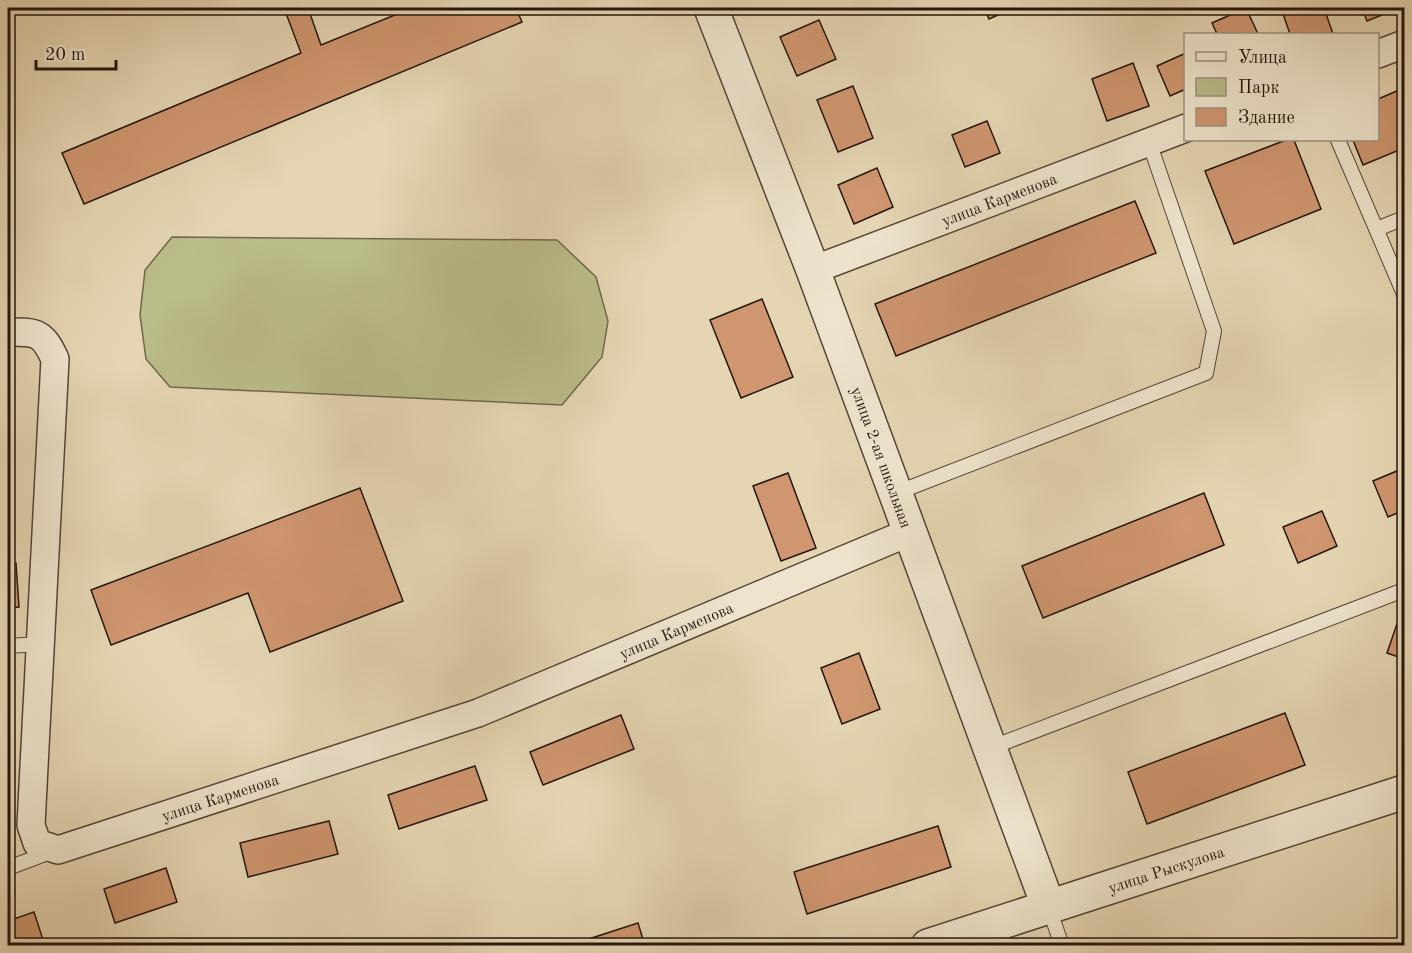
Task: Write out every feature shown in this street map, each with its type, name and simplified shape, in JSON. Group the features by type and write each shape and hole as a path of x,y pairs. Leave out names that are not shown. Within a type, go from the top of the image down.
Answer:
{"street":[{"name":"улица 2-ая школьная","path":"711,8 813,270 1049,908"},
{"path":"1379,53 1404,44"},
{"name":"улица Карменова","path":"813,270 1184,128"},
{"path":"8,332 33,332 47,342 55,359 31,825 37,843 58,849"},
{"name":"улица Карменова","path":"58,849 478,713 910,532"},
{"name":"улица Рыскулова","path":"928,945 1049,908 1404,792"}],"lane":[{"path":"1338,141 1404,294"},
{"path":"896,493 1206,374 1214,331 1149,142"},
{"path":"1377,229 1404,218"},
{"path":"990,747 1404,590"},
{"path":"8,646 40,644"},
{"path":"8,868 58,849"},
{"path":"1049,908 1062,945"}],"green space":[{"path":"172,237 557,240 596,277 608,321 602,357 562,405 170,387 146,359 140,315 145,270"}],"building":[{"path":"284,8 308,8 321,45 412,8 516,8 522,22 84,204 62,153 301,53"},
{"path":"984,8 1014,8 989,19"},
{"path":"1246,8 1258,33 1217,33 1212,23"},
{"path":"1281,8 1324,8 1333,33 1290,33"},
{"path":"1362,8 1399,8 1367,21"},
{"path":"819,20 836,59 797,76 780,37"},
{"path":"1184,54 1184,90 1170,96 1157,66"},
{"path":"1133,63 1149,106 1107,121 1092,79"},
{"path":"853,86 873,138 838,152 817,100"},
{"path":"1404,88 1404,148 1363,165 1353,141 1379,141 1379,99"},
{"path":"987,121 1000,153 965,167 952,135"},
{"path":"1283,141 1294,141 1321,209 1234,244 1205,171"},
{"path":"877,168 893,207 854,224 838,185"},
{"path":"1135,201 1156,253 896,356 875,304"},
{"path":"762,299 793,377 741,398 710,320"},
{"path":"1404,468 1404,510 1388,517 1373,481"},
{"path":"788,473 816,548 781,561 753,486"},
{"path":"360,488 403,601 270,652 248,593 111,645 91,590"},
{"path":"1204,493 1224,545 1043,618 1022,566"},
{"path":"1322,511 1337,546 1298,563 1283,527"},
{"path":"16,563 19,607 8,608 8,564"},
{"path":"1400,615 1404,617 1404,659 1387,653"},
{"path":"859,653 880,709 842,724 821,668"},
{"path":"1285,713 1305,765 1147,824 1128,772"},
{"path":"621,715 634,749 543,785 530,752"},
{"path":"475,766 487,800 399,829 388,795"},
{"path":"329,821 338,854 248,877 240,843"},
{"path":"938,826 951,867 807,914 794,872"},
{"path":"166,868 177,902 115,923 104,889"},
{"path":"34,912 45,946 8,946 8,921"},
{"path":"638,923 645,946 567,946"}]}
